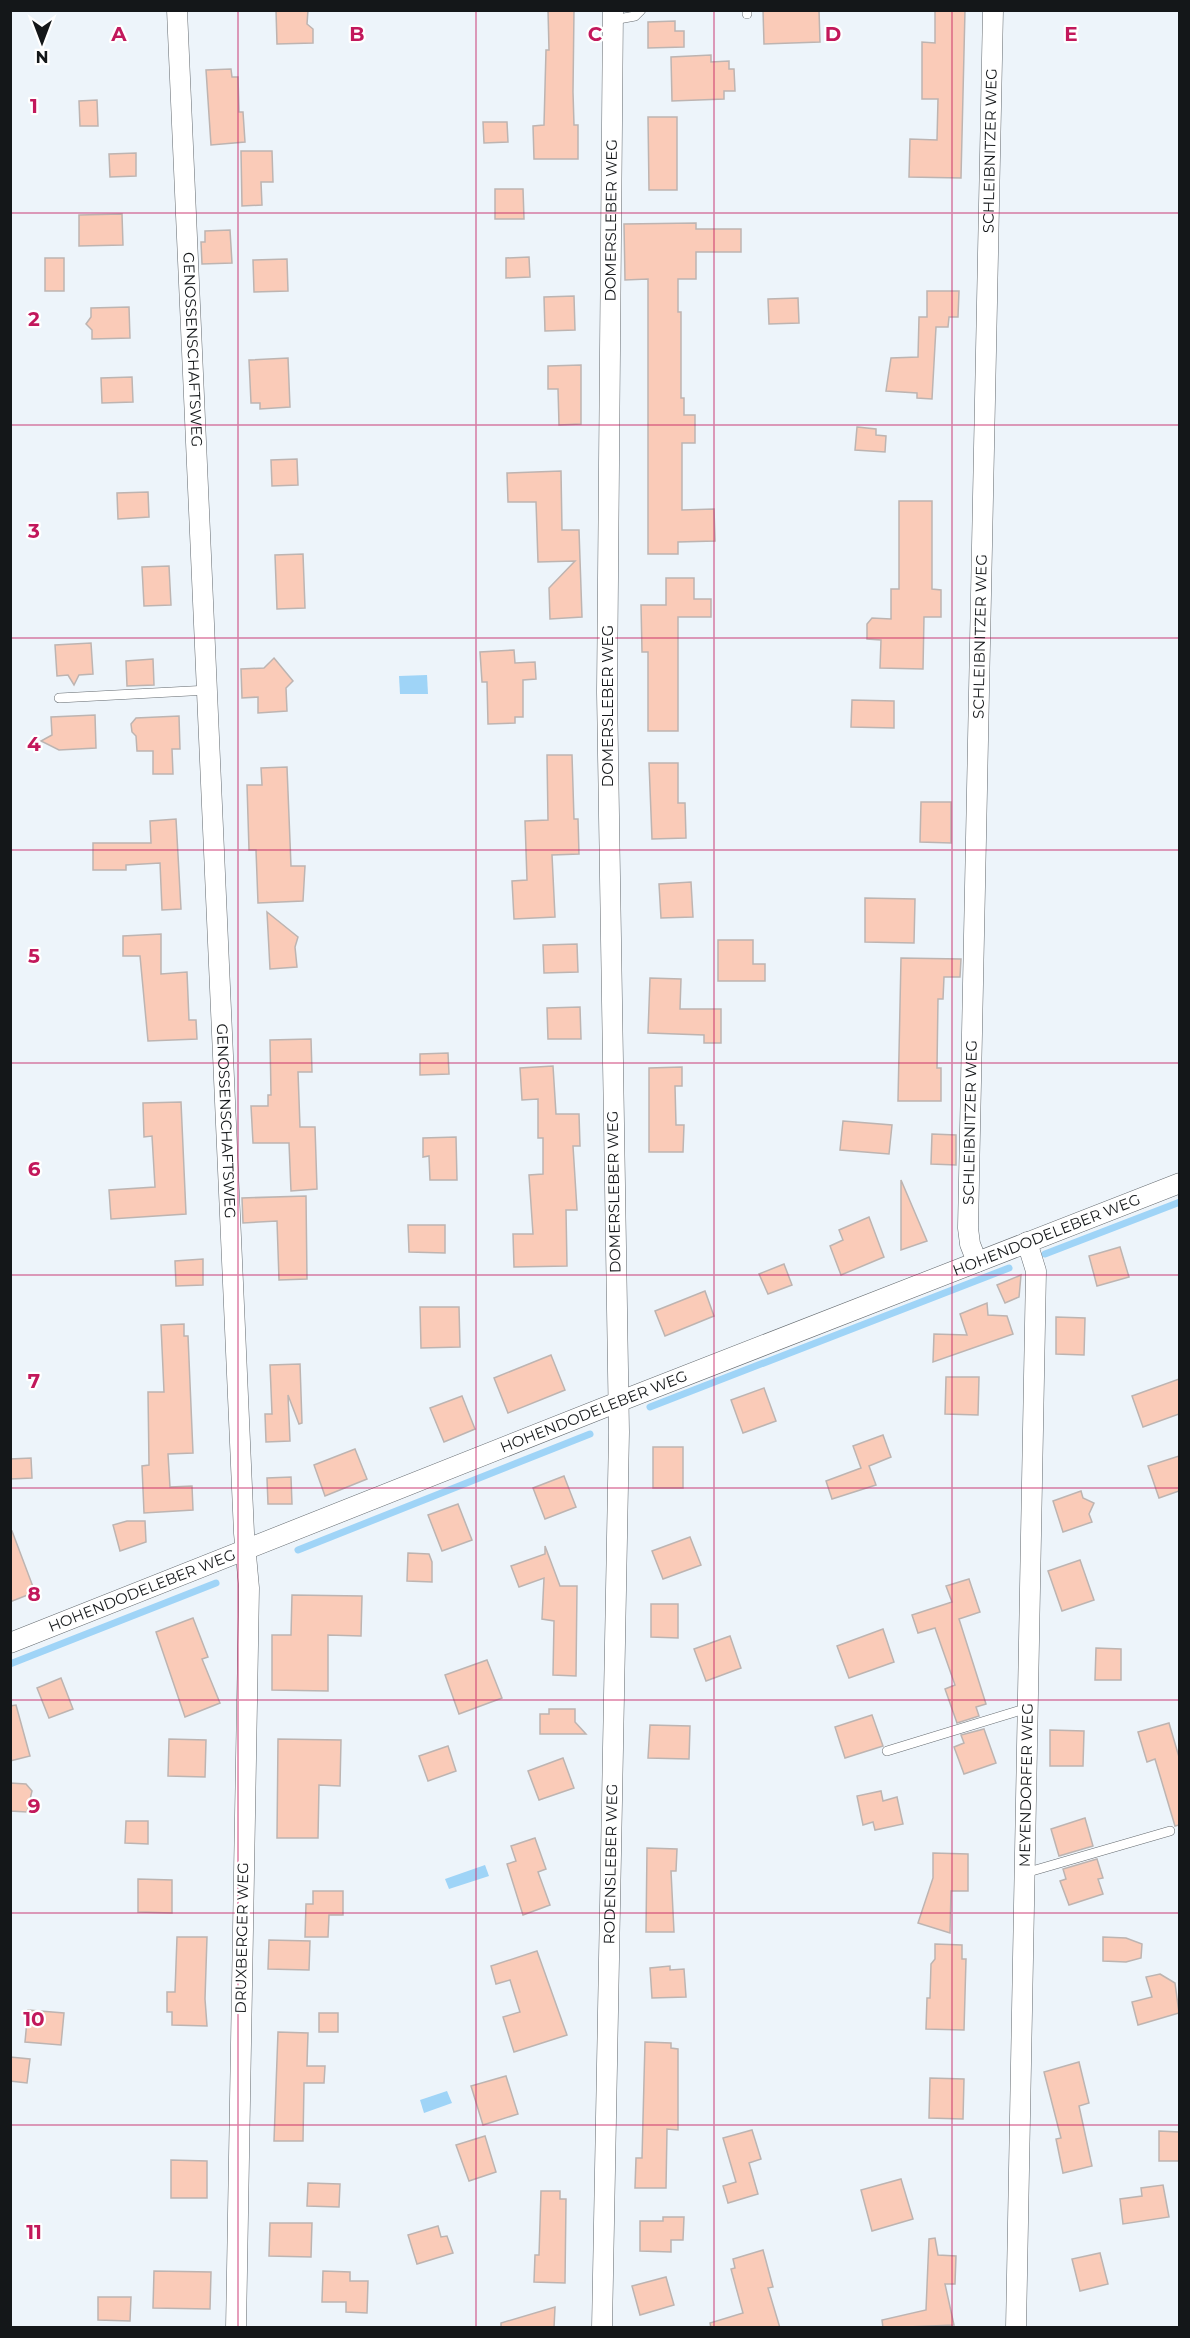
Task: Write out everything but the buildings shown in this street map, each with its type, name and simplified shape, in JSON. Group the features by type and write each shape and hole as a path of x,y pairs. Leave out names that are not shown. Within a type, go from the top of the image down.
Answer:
{"street":[{"name":"GENOSSENSCHAFTSWEG","path":"177,10 209,690 217,930 245,1549"},
{"name":"SCHLEIBNITZER WEG","path":"977,1262 970,1244 969,1228 993,10"},
{"name":"DOMERSLEBER WEG","path":"613,15 607,692 618,1402"},
{"name":"HOHENDODELEBER WEG","path":"10,1643 1179,1183"},
{"name":"MEYENDORFER WEG","path":"1016,2328 1036,1271 1028,1242"},
{"name":"RODENSLEBER WEG","path":"602,2328 618,1402"},
{"name":"DRUXBERGER WEG","path":"236,2328 249,1588 245,1549"}],"lane":[{"path":"613,15 635,16 641,10"},
{"path":"59,698 209,690"},
{"path":"887,1751 1028,1708"},
{"path":"1024,1873 1170,1831"}],"water":[{"path":"427,675 428,694 400,694 399,676"},
{"path":"485,1865 489,1876 449,1889 445,1879"},
{"path":"447,2091 452,2103 424,2113 420,2100"}],"waterway":[{"path":"1045,1254 1180,1202"},
{"path":"650,1407 1009,1268"},
{"path":"298,1550 590,1434"},
{"path":"10,1664 216,1583"}]}
